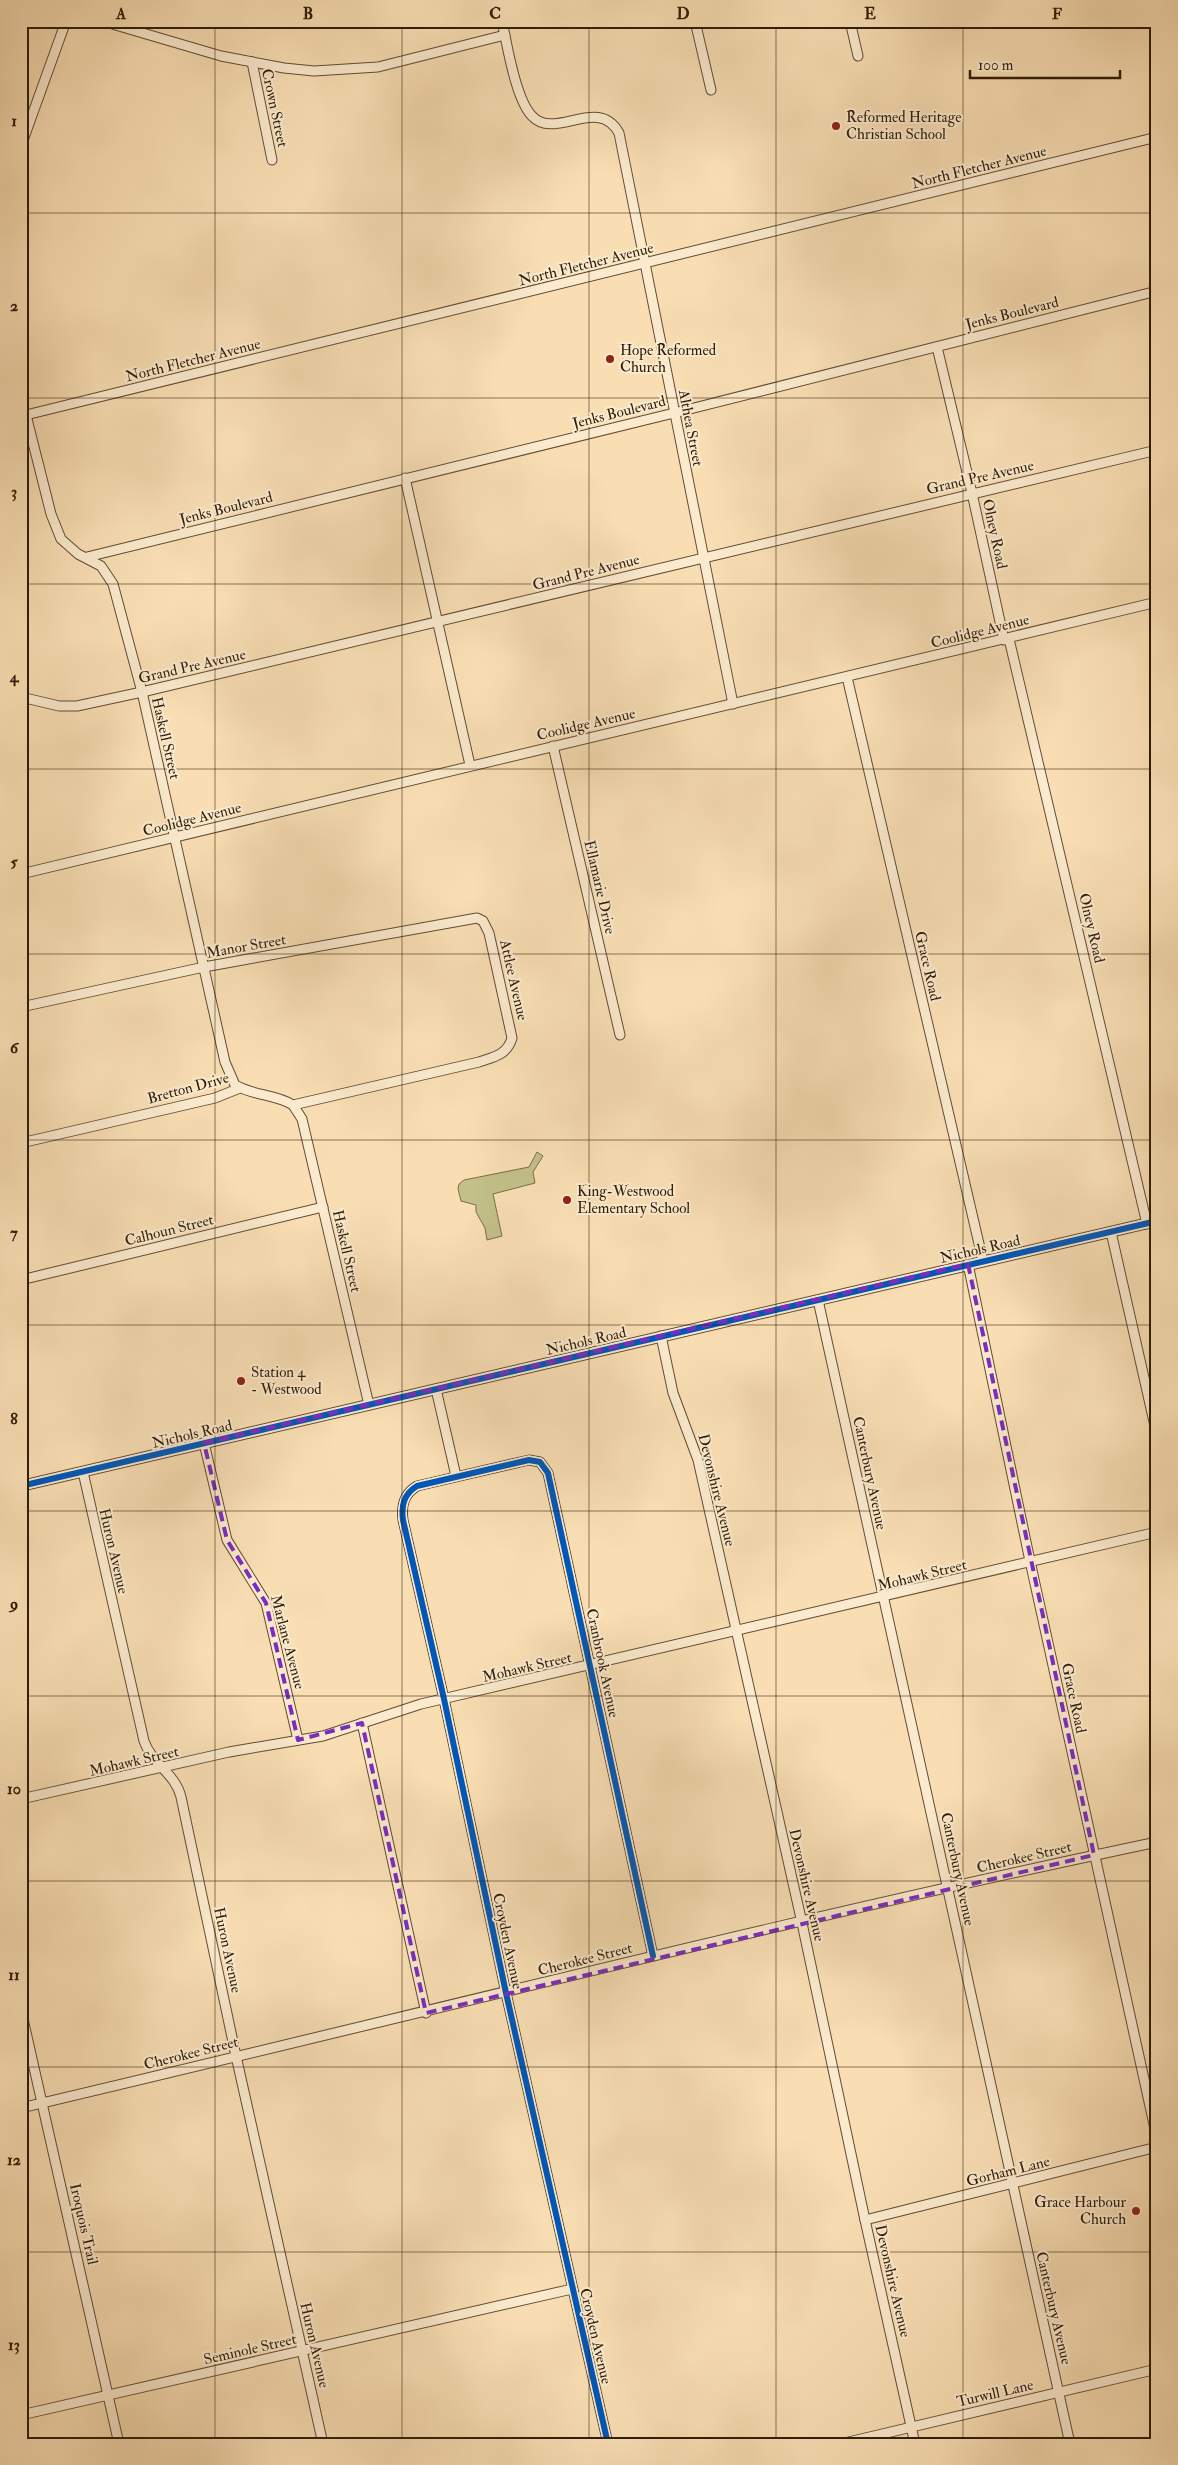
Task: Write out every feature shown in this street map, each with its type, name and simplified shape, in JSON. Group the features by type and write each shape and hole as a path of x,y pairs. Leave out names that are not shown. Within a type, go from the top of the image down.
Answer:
{"street":[{"path":"21,146 66,21"},
{"name":"Crown Street","path":"102,21 194,50 252,62 314,71 378,67 505,35"},
{"path":"502,21 505,35"},
{"path":"695,21 712,90"},
{"path":"850,21 858,56"},
{"name":"Althea Street","path":"505,35 520,92 526,108 533,118 551,123 602,117 615,127 624,148 702,558 733,704"},
{"name":"Crown Street","path":"252,62 272,160"},
{"name":"North Fletcher Avenue","path":"24,414 646,264 1157,137"},
{"name":"Jenks Boulevard","path":"87,557 674,413 1157,291"},
{"name":"Olney Road","path":"937,347 1007,639 1152,1222"},
{"name":"Haskell Street","path":"24,414 52,514 61,539 78,554 87,557 101,566 113,584 142,692 227,1072 235,1085 240,1088"},
{"name":"Grand Pre Avenue","path":"21,697 59,706 77,706 142,692 1157,450"},
{"path":"405,478 470,765"},
{"name":"Coolidge Avenue","path":"21,874 1157,602"},
{"name":"Grace Road","path":"847,677 983,1261"},
{"name":"Ellamarie Drive","path":"553,746 620,1035"},
{"name":"Manor Street","path":"21,1007 204,968 477,918"},
{"name":"Attlee Avenue","path":"293,1105 479,1062 506,1051 512,1038 512,1031 489,932 483,921 477,918"},
{"name":"Bretton Drive","path":"21,1143 214,1098 240,1088 254,1094 284,1099 293,1105"},
{"name":"Haskell Street","path":"293,1105 302,1119 369,1405"},
{"name":"Calhoun Street","path":"21,1280 323,1207"},
{"name":"Nichols Road","path":"21,1486 1152,1222"},
{"path":"1111,1232 1157,1435"},
{"name":"Grace Road","path":"968,1264 1030,1562 1157,2138"},
{"name":"Canterbury Avenue","path":"818,1300 1070,2444"},
{"name":"Devonshire Avenue","path":"661,1336 673,1393 698,1460 802,1923 915,2444"},
{"path":"436,1389 456,1476"},
{"name":"Marlane Avenue","path":"204,1443 227,1540 266,1603 298,1740"},
{"name":"Cranbrook Avenue","path":"456,1476 529,1460 540,1462 544,1467 550,1482 591,1665 653,1956"},
{"name":"Huron Avenue","path":"83,1472 140,1730 151,1755 176,1780 182,1797 236,2056 323,2444"},
{"name":"Croyden Avenue","path":"456,1476 411,1490 404,1499 402,1511 506,1993 608,2444"},
{"name":"Mohawk Street","path":"21,1799 230,1752 323,1736 406,1708 1157,1532"},
{"path":"362,1723 426,2013"},
{"name":"Cherokee Street","path":"21,2108 236,2056 426,2013 653,1956 1157,1842"},
{"name":"Iroquois Trail","path":"21,2010 119,2444"},
{"name":"Gorham Lane","path":"865,2220 1157,2147"},
{"name":"Seminole Street","path":"21,2415 572,2289"},
{"name":"Turwill Lane","path":"840,2444 1157,2369"}],"highlighted area":[{"path":"968,1264 1094,1855 426,2013 362,1723 298,1740 266,1603 227,1540 204,1443"}],"shaded area":[{"path":"537,1152 543,1156 533,1172 535,1183 493,1194 502,1236 487,1240 485,1228 476,1212 476,1205 461,1201 458,1189 459,1184 464,1180 529,1167"}],"cycle path":[{"path":"21,1486 1157,1221"},
{"path":"608,2444 506,1993 444,1699 403,1520 404,1500 417,1486 529,1460 540,1462 548,1473 653,1956"}],"place":[{"name":"Reformed Heritage Christian School","path":"836,126"},
{"name":"Hope Reformed Church","path":"610,359"},
{"name":"King-Westwood Elementary School","path":"567,1200"},
{"name":"Station 4 - Westwood","path":"241,1381"},
{"name":"Grace Harbour Church","path":"1136,2211"}]}
